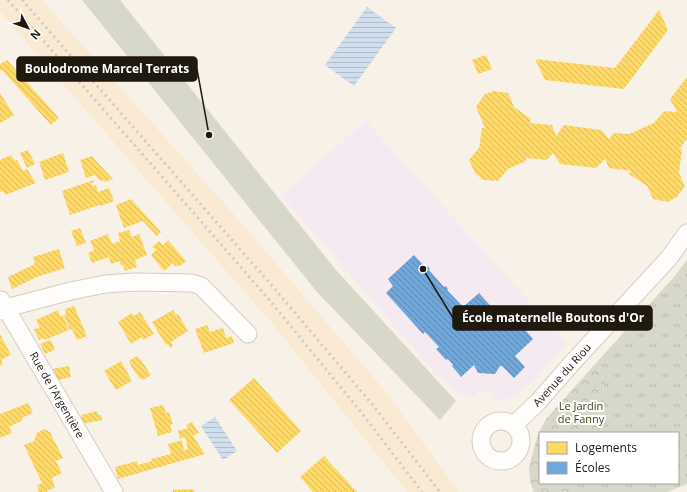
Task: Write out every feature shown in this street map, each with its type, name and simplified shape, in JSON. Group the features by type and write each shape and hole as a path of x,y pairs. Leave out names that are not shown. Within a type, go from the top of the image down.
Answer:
{"street":[{"name":"Avenue du Riou","path":"514,425 538,402 669,258 687,233"},
{"path":"2,306 105,284 135,282 192,283 201,286 248,334"},
{"name":"Rue de l'Argentière","path":"2,306 114,492"}],"shaded area":[{"path":"0,0 42,0 238,219 387,393 459,492 407,492 270,321 0,12"},
{"path":"366,121 567,343 536,379 521,392 505,400 498,401 493,398 491,392 477,392 476,395 469,398 456,392 436,374 281,195"}],"green space":[{"path":"82,0 120,0 336,270 456,401 440,420 317,292"},
{"path":"687,260 687,484 667,492 572,492 575,484 679,484 679,432 601,432 604,382 597,362 674,277"},
{"name":"Le Jardin de Fanny","path":"597,362 604,382 601,432 540,432 546,419"},
{"name":"Le Jardin de Fanny","path":"539,433 539,484 575,484 572,492 534,492 530,482 529,467"}],"water":[{"path":"367,7 396,28 354,86 325,65"},
{"path":"215,417 237,451 223,460 201,426"}],"building: Logements":[{"path":"659,10 668,30 624,89 545,80 535,59 615,68"},
{"path":"486,55 492,69 478,74 472,60"},
{"path":"7,60 59,118 51,125 2,70 0,71 0,64"},
{"path":"687,77 687,139 680,148 682,150 679,173 685,186 677,197 668,202 653,199 647,186 629,174 631,171 609,168 605,159 596,168 560,164 553,153 547,160 526,158 526,161 508,169 498,181 483,180 475,173 469,160 479,148 482,128 485,128 476,107 485,94 494,91 508,93 514,107 531,119 530,123 552,125 556,136 564,125 601,130 609,139 614,133 629,134 654,123 664,111 677,112 670,99"},
{"path":"0,93 14,115 0,123"},
{"path":"28,150 35,164 27,168 20,153"},
{"path":"63,153 69,172 45,180 39,162"},
{"path":"11,155 15,161 17,160 23,171 27,169 36,183 5,195 3,191 0,192 0,160"},
{"path":"92,156 113,179 105,182 104,180 101,181 95,175 86,178 80,160"},
{"path":"94,180 94,182 91,183 93,186 96,185 98,192 109,188 114,201 70,215 62,191"},
{"path":"131,199 161,232 157,236 143,221 124,228 116,205"},
{"path":"80,228 86,243 77,246 71,231"},
{"path":"129,230 132,237 139,234 147,255 135,260 137,267 125,271 123,265 121,265 119,261 111,264 109,257 92,263 88,253 94,250 90,241 108,234 112,244 120,241 118,233"},
{"path":"168,240 186,261 180,266 175,266 173,263 164,271 151,255 156,250 152,247 159,241 163,245"},
{"path":"59,249 65,268 37,277 12,289 8,277 35,264 33,257"},
{"path":"74,306 87,336 77,340 72,329 70,330 64,315 66,314 65,309"},
{"path":"58,310 60,316 63,315 69,330 45,340 44,338 39,340 34,329 40,328 36,320"},
{"path":"173,310 176,315 178,314 188,331 171,342 173,346 170,348 168,344 166,345 152,322"},
{"path":"140,312 154,334 143,340 142,337 131,344 118,322 132,313 134,316"},
{"path":"207,325 210,332 223,328 226,338 232,336 234,343 204,353 195,329"},
{"path":"0,334 11,355 1,360 3,364 0,366"},
{"path":"50,340 55,350 45,354 40,344"},
{"path":"137,356 151,375 143,380 141,378 140,379 129,361"},
{"path":"121,361 132,381 116,390 104,371"},
{"path":"69,366 71,377 55,381 52,369"},
{"path":"254,378 301,431 277,453 229,400"},
{"path":"28,403 33,413 22,418 23,420 9,427 12,433 0,438 0,414"},
{"path":"163,405 166,413 169,412 173,424 170,425 172,432 158,436 150,408"},
{"path":"97,411 98,415 101,415 102,420 83,424 81,415"},
{"path":"192,422 199,433 193,436 205,454 118,479 115,467 137,461 138,465 152,461 151,459 171,454 168,444 182,440 184,450 188,449 185,437 180,439 178,431 188,428 186,425"},
{"path":"44,429 50,432 63,458 56,461 62,473 52,478 55,487 47,492 36,492 39,491 37,485 42,483 24,445 34,441 37,433"},
{"path":"324,456 357,492 313,492 300,477"},
{"path":"194,489 194,492 173,492 173,490"}],"building: Écoles":[{"path":"414,255 426,268 428,266 430,269 429,270 444,287 446,286 448,289 447,290 463,307 479,293 506,323 513,316 533,339 515,356 525,367 514,378 502,366 500,366 495,374 478,373 474,365 461,377 448,359 446,360 436,349 439,347 425,332 423,334 386,293 393,286 388,279"}],"railway":[{"path":"8,0 266,296 361,412 422,492"},
{"path":"22,0 274,288 372,404 440,492"}],"place":[{"name":"Boulodrome Marcel Terrats","path":"209,135"},
{"name":"École maternelle Boutons d'Or","path":"423,269"}]}
